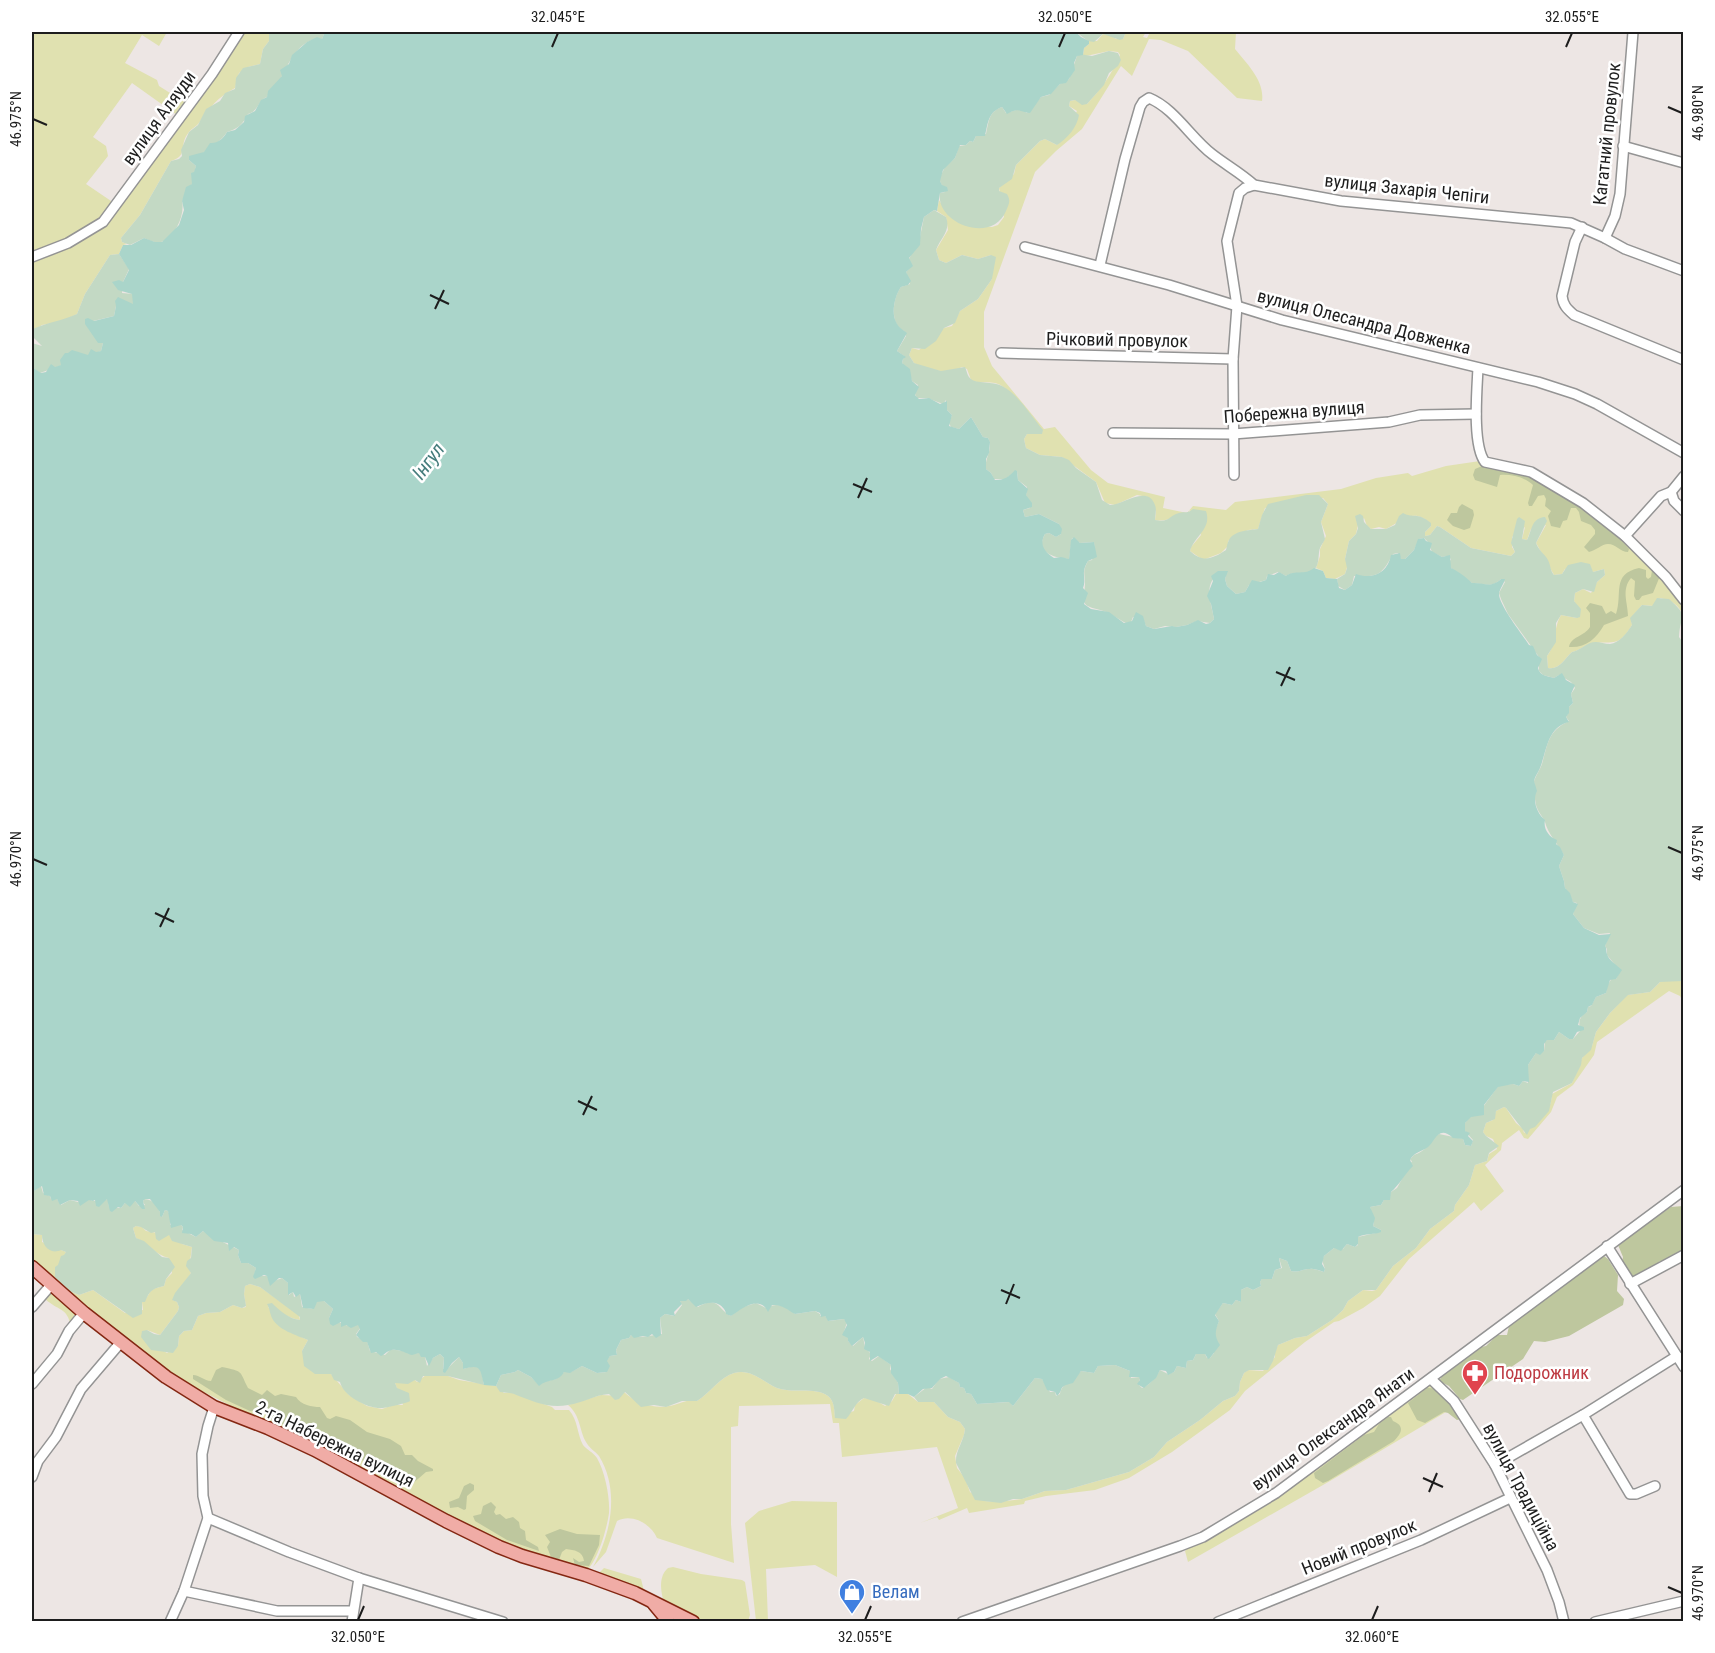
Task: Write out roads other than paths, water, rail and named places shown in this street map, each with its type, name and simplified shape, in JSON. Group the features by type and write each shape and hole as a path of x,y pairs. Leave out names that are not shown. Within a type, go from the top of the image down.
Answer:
{"main road":[{"name":"2-га Набережна вулиця","path":"32,1267 84,1313 166,1377 214,1407 268,1428 315,1450 499,1547 586,1575 651,1600 693,1622"},
{"name":"2-га Набережна вулиця","path":"651,1600 669,1622"}],"street":[{"name":"вулиця Аляуди","path":"32,257 68,243 103,222 212,74 239,32"},
{"name":"Кагатний провулок","path":"1605,238 1620,194 1633,32"},
{"name":"вулиця Захарія Чепіги","path":"1100,265 1140,107 1149,98 1161,104 1211,153 1254,185 1341,201 1571,223 1625,249 1683,271"},
{"path":"1623,146 1683,163"},
{"path":"1234,475 1233,359 1237,306 1227,234 1239,193 1254,185"},
{"path":"1582,227 1575,242 1562,296 1563,303 1574,315 1683,360"},
{"name":"вулиця Олесандра Довженка","path":"1025,247 1100,265 1282,320 1478,368 1508,373 1575,394 1683,453"},
{"name":"Річковий провулок","path":"1001,353 1233,359"},
{"path":"1478,368 1476,414 1481,456 1485,462 1522,470 1543,478 1583,503 1625,536 1666,577 1683,600"},
{"name":"Побережна вулиця","path":"1113,433 1233,434 1389,422 1420,415 1476,414"},
{"path":"1625,536 1661,496 1671,492 1683,476"},
{"path":"1671,492 1674,501 1683,511"},
{"name":"вулиця Олександра Янати","path":"962,1622 1203,1537 1276,1493 1683,1190"},
{"path":"1607,1246 1683,1367"},
{"path":"1630,1284 1683,1255"},
{"path":"32,1307 51,1285"},
{"path":"32,1384 57,1354 69,1331 84,1313"},
{"path":"32,1477 35,1463 56,1437 81,1389 121,1342"},
{"path":"1495,1465 1677,1356"},
{"name":"вулиця Традиційна","path":"1431,1379 1454,1401 1495,1465 1547,1570 1564,1622"},
{"path":"170,1622 184,1591 208,1518 203,1496 202,1454 214,1407"},
{"path":"1583,1414 1630,1494 1636,1494 1655,1486"},
{"name":"Новий провулок","path":"1218,1622 1421,1540 1510,1498"},
{"path":"208,1518 359,1578 503,1622"},
{"path":"184,1591 278,1611 352,1616 359,1578"},
{"path":"1595,1622 1683,1601"},
{"path":"461,1622 464,1610"}],"water":[{"name":"Інгул","path":"325,32 1076,32 1089,41 1084,48 1083,55 1077,56 1074,63 1075,70 1066,83 1060,84 1051,94 1041,97 1030,113 1017,110 1007,114 1002,107 997,109 989,118 985,136 976,136 973,142 960,145 955,158 943,170 940,181 948,191 940,193 937,211 934,210 924,217 920,245 909,258 913,266 906,272 911,281 908,285 901,287 894,304 896,322 907,333 897,351 906,357 902,363 910,369 912,381 919,387 915,395 919,399 929,398 940,404 947,401 947,410 952,415 949,426 959,429 971,417 983,437 988,438 990,442 986,469 995,480 1004,479 1015,470 1017,471 1018,480 1028,489 1026,495 1032,503 1032,507 1023,510 1025,517 1039,514 1059,524 1062,529 1061,534 1056,537 1049,533 1043,538 1044,548 1050,556 1069,559 1071,540 1074,537 1080,543 1094,542 1097,557 1088,561 1084,569 1083,588 1088,593 1084,604 1091,609 1109,612 1124,623 1132,621 1136,612 1143,616 1146,626 1154,629 1187,625 1198,620 1206,624 1210,623 1214,619 1207,596 1213,581 1211,576 1218,571 1228,571 1225,579 1227,586 1236,594 1245,592 1252,580 1260,582 1266,580 1268,574 1274,575 1279,572 1286,576 1307,572 1314,568 1323,571 1326,578 1337,579 1339,588 1345,590 1352,585 1356,574 1368,576 1378,574 1387,566 1391,555 1400,553 1401,559 1405,559 1414,550 1418,539 1424,538 1432,543 1430,550 1442,557 1450,555 1451,568 1472,583 1490,584 1505,579 1499,593 1500,598 1506,612 1529,645 1533,646 1537,655 1542,659 1538,668 1540,673 1554,678 1562,673 1566,680 1575,685 1571,694 1573,703 1566,717 1569,722 1552,734 1534,781 1537,791 1535,803 1538,811 1545,820 1547,832 1557,840 1556,844 1564,855 1559,866 1565,888 1570,893 1573,902 1578,904 1573,914 1584,928 1599,935 1611,934 1605,946 1607,954 1611,961 1622,970 1616,979 1610,980 1606,993 1596,997 1587,1012 1580,1018 1578,1025 1584,1027 1584,1030 1577,1032 1573,1039 1559,1032 1554,1040 1547,1040 1544,1044 1544,1051 1540,1055 1536,1053 1528,1065 1529,1082 1523,1081 1519,1086 1513,1084 1498,1087 1484,1105 1484,1115 1471,1117 1465,1123 1465,1131 1470,1133 1468,1136 1473,1141 1471,1146 1465,1145 1463,1139 1440,1133 1428,1147 1414,1155 1410,1160 1413,1166 1391,1192 1390,1200 1384,1200 1381,1205 1370,1207 1375,1218 1373,1226 1381,1232 1358,1237 1358,1244 1355,1247 1347,1244 1341,1251 1334,1248 1324,1256 1322,1264 1324,1272 1315,1269 1291,1271 1287,1261 1279,1258 1281,1268 1275,1270 1272,1279 1262,1279 1261,1286 1253,1290 1247,1287 1241,1290 1241,1302 1236,1300 1232,1305 1223,1303 1215,1315 1219,1321 1216,1333 1220,1345 1210,1358 1208,1359 1205,1354 1196,1354 1193,1360 1187,1361 1186,1368 1177,1366 1174,1372 1168,1375 1166,1371 1160,1370 1156,1378 1144,1388 1137,1384 1139,1377 1129,1377 1130,1371 1115,1365 1098,1366 1094,1373 1081,1371 1073,1383 1063,1387 1057,1396 1055,1392 1047,1390 1042,1379 1035,1378 1013,1406 1009,1402 977,1404 971,1394 966,1393 959,1383 946,1376 932,1388 923,1389 914,1397 899,1394 898,1383 891,1373 891,1365 878,1356 870,1361 870,1352 864,1349 863,1337 852,1346 848,1338 842,1335 847,1325 844,1319 828,1321 825,1316 821,1317 820,1313 815,1311 795,1314 779,1305 772,1305 768,1312 760,1304 745,1307 731,1316 726,1314 718,1304 707,1303 696,1307 688,1299 680,1301 682,1304 674,1312 675,1316 665,1314 660,1318 661,1335 656,1338 652,1334 648,1337 634,1338 631,1335 621,1340 616,1350 617,1355 610,1356 607,1361 610,1366 607,1372 597,1373 582,1366 570,1373 564,1372 559,1378 539,1386 531,1377 518,1370 501,1375 496,1386 484,1385 479,1369 473,1367 463,1369 463,1363 459,1357 445,1373 443,1372 444,1358 440,1354 433,1358 429,1366 425,1357 421,1357 419,1353 412,1355 392,1350 381,1356 376,1352 371,1353 367,1342 363,1342 356,1335 360,1329 358,1325 351,1328 346,1325 341,1327 341,1322 333,1326 330,1324 329,1318 333,1309 324,1301 317,1302 314,1309 303,1308 300,1294 296,1297 293,1292 288,1295 288,1283 282,1278 270,1286 267,1276 255,1279 253,1277 256,1268 248,1263 241,1263 239,1250 234,1247 229,1251 228,1243 214,1241 203,1231 196,1237 182,1233 181,1225 171,1228 168,1211 165,1210 162,1217 160,1216 160,1212 150,1199 143,1201 145,1209 142,1209 135,1201 130,1207 125,1203 121,1208 118,1207 112,1212 107,1199 99,1207 96,1206 95,1200 89,1200 80,1206 78,1201 70,1200 60,1205 57,1199 52,1201 50,1196 44,1195 42,1186 34,1191 32,1186 32,367 41,373 46,372 51,364 55,367 61,365 60,360 65,353 72,350 88,355 91,349 96,352 101,351 103,343 98,343 85,324 85,319 94,321 114,316 115,301 118,297 133,304 132,294 118,290 112,282 119,280 123,282 129,270 119,254 123,245 131,245 144,238 162,242 179,225 184,210 182,201 186,187 192,184 191,173 194,172 196,166 189,160 189,156 204,152 210,143 220,140 227,132 235,130 244,122 245,116 255,111 261,100 267,97 268,91 282,76 280,70 289,64 292,55 307,42 317,37 322,39"}],"place":[{"name":"Подорожник","path":"1475,1396"},
{"name":"Велам","path":"852,1615"}]}
